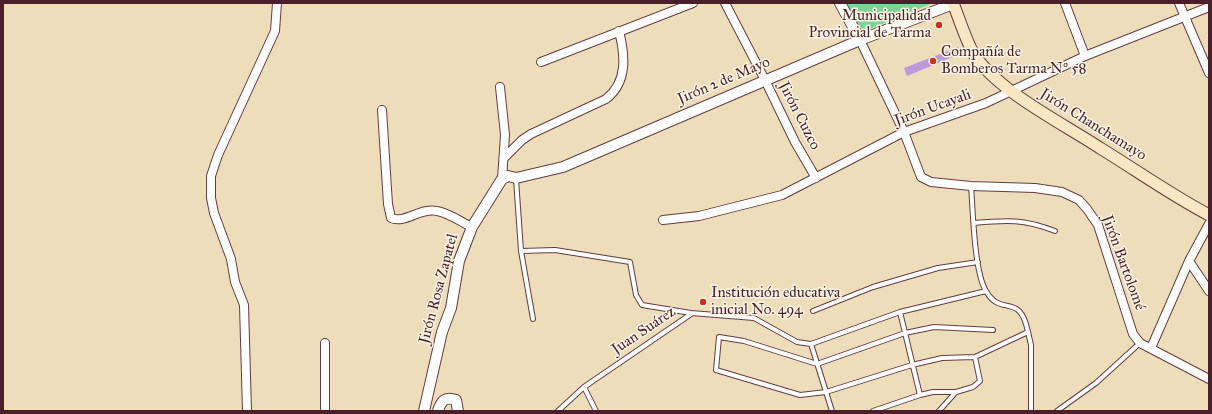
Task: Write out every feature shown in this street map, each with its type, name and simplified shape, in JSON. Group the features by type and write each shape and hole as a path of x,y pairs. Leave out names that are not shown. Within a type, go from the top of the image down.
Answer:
{"main road":[{"name":"Jirón Chanchamayo","path":"954,3 975,55 991,74 1011,91 1136,170 1178,199 1209,215"}],"street":[{"path":"247,411 244,305 226,244 212,204 211,176 218,155 275,32 277,3"},
{"path":"541,62 693,3"},
{"name":"Jirón Cuzco","path":"725,3 795,142 816,178"},
{"path":"840,3 860,40 904,132"},
{"name":"Jirón 2 de Mayo","path":"502,179 508,176 516,178 563,167 860,40 954,3"},
{"path":"1065,3 1085,56"},
{"path":"1179,3 1209,73"},
{"name":"Jirón Ucayali","path":"662,220 700,216 782,195 904,132 986,103 1085,56 1209,7"},
{"path":"504,158 530,134 606,99 613,93 619,86 624,52 619,31"},
{"name":"Jirón Rosa Zapatel","path":"424,411 442,332 451,308 459,261 472,227 502,179 505,135 500,87"},
{"path":"382,110 388,204 392,218 402,219 419,212 437,211 472,227"},
{"name":"Jirón Bartolomé","path":"904,132 918,171 925,180 971,186 1035,188 1062,192 1079,200 1087,208 1098,225 1133,334 1140,343"},
{"path":"1151,348 1189,261 1209,224"},
{"path":"1189,261 1209,290"},
{"path":"325,343 325,411"},
{"path":"1140,343 1209,379"},
{"path":"438,411 440,404 445,399 450,398 456,400 458,411"}],"lane":[{"path":"516,178 521,251 533,319"},
{"path":"971,186 979,273 986,291 994,301 1000,305 1016,307 1021,311 1026,320 1031,345 1031,411"},
{"path":"974,223 1011,220 1037,224 1055,231"},
{"path":"521,251 555,250 630,262 636,295 642,305 691,313"},
{"path":"813,312 880,285 938,268 978,262"},
{"path":"832,411 811,344 900,312 986,291"},
{"path":"900,312 920,395"},
{"name":"Juan Suárez","path":"558,411 584,387 691,313 754,318 797,342 811,344"},
{"path":"993,330 934,327 905,332 817,364 744,341 719,337 716,370 800,395 826,392 912,365 942,358 975,357 1028,332"},
{"path":"1057,411 1096,383 1140,343"},
{"path":"873,411 932,392 956,392 974,387 980,381 975,357"},
{"path":"584,387 596,411"},
{"path":"939,411 956,392"}],"green space":[{"path":"846,3 933,3 865,31 857,24"}],"building":[{"name":"Compañía de Bomberos Tarma Nº 58","path":"958,47 960,54 907,76 904,68"}],"place":[{"name":"Municipalidad Provincial de Tarma","path":"939,25"},
{"name":"Compañía de Bomberos Tarma Nº 58","path":"933,61"},
{"name":"Institución educativa inicial No. 494","path":"703,302"}]}
